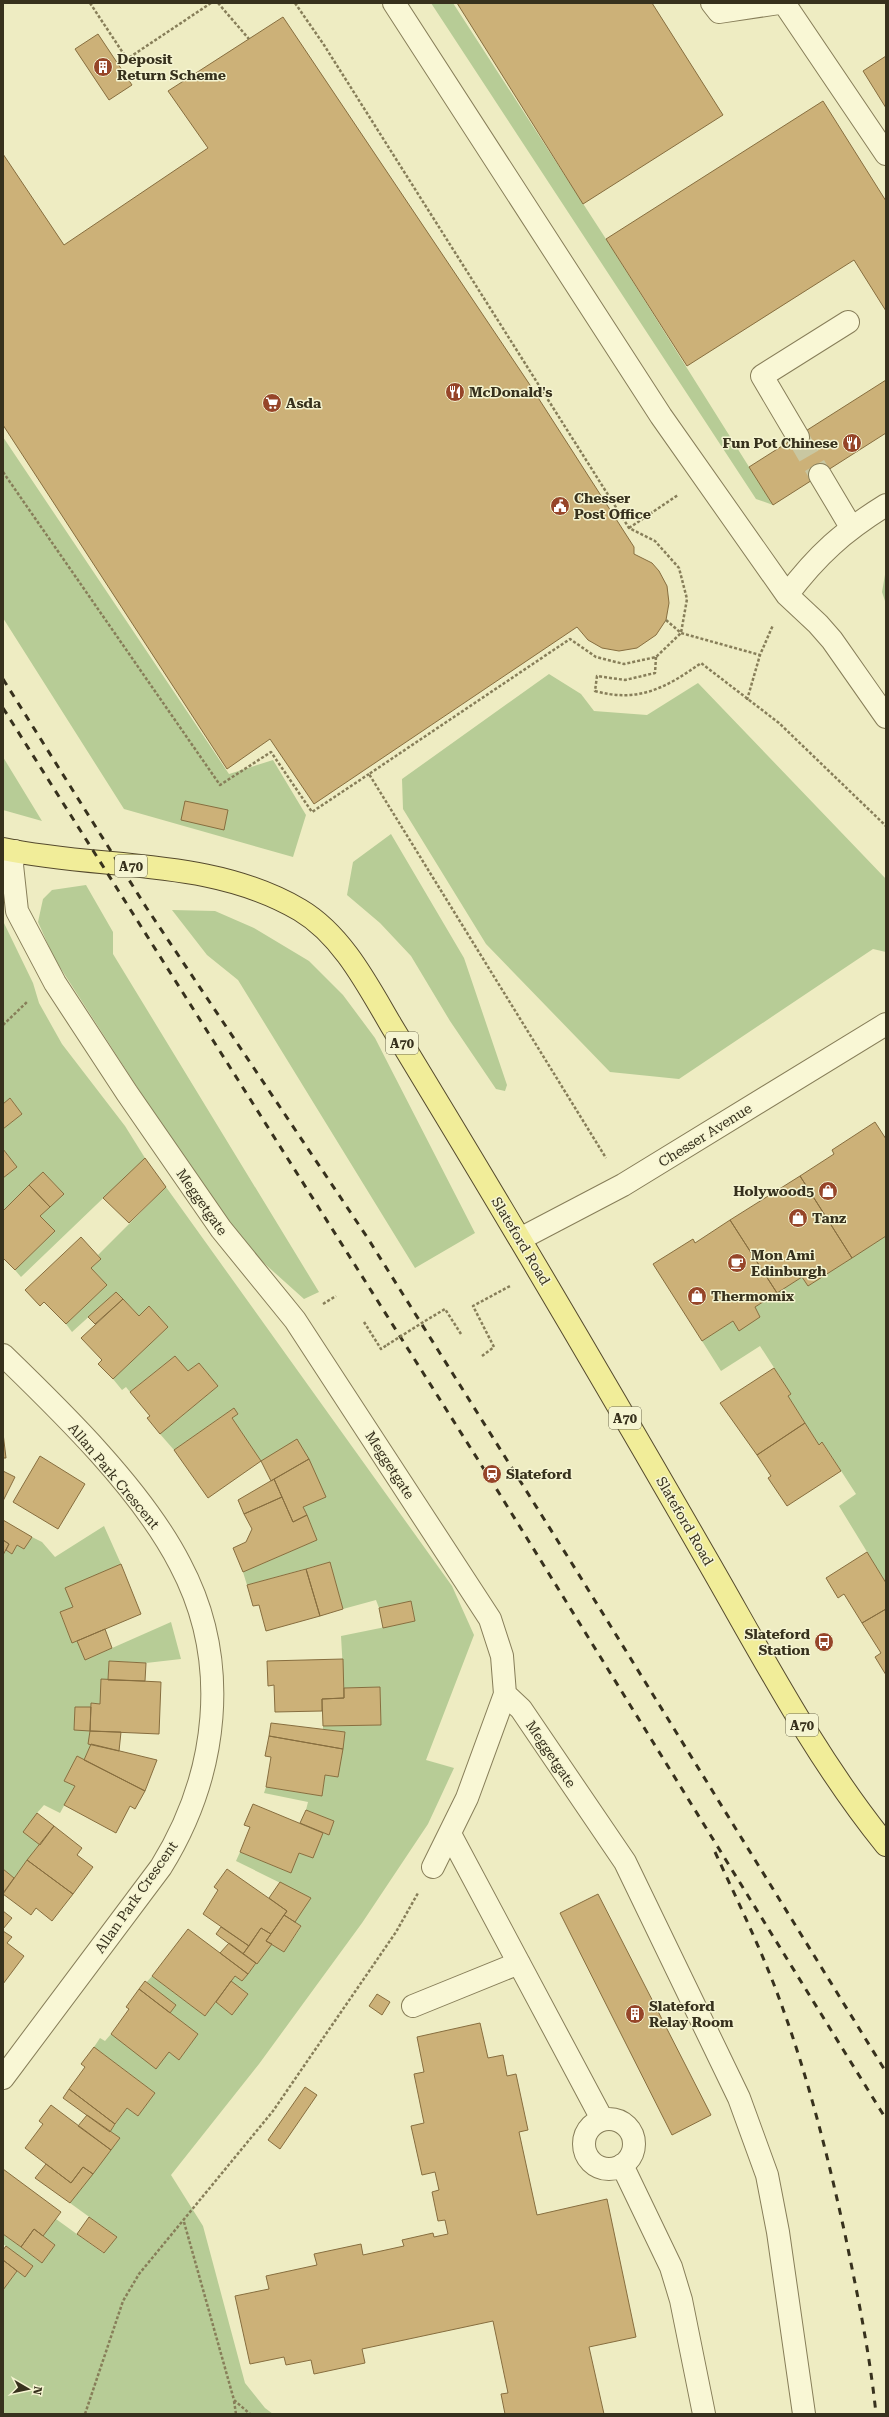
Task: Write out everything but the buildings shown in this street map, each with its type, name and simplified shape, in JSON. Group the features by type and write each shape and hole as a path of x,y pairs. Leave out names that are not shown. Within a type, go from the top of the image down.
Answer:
{"main road":[{"name":"Slateford Road","path":"9,850 72,861 194,873 247,885 301,911 320,925 340,945 371,991 520,1239 721,1584 779,1688 824,1760 886,1845"}],"street":[{"path":"394,3 661,416 787,595 818,624 832,640 886,717"},
{"path":"712,3 719,12 779,3"},
{"path":"784,3 886,154"},
{"path":"798,436 762,376 848,322"},
{"path":"820,475 851,527"},
{"path":"787,595 808,566 851,527 886,505"},
{"name":"Meggetgate","path":"9,850 17,911 55,983 127,1094 220,1229 295,1320 490,1619 502,1656 505,1694 521,1709 625,1862 739,2098 767,2175 778,2232 804,2414"},
{"name":"Chesser Avenue","path":"520,1239 623,1185 886,1024"},
{"name":"Allan Park Crescent","path":"3,1354 98,1453 158,1528 180,1564 194,1598 208,1645 213,1709 211,1734 201,1783 177,1841 162,1867 3,2078"},
{"path":"433,1867 467,1798 505,1694"},
{"path":"450,1834 602,2119"},
{"path":"413,2006 518,1962"},
{"path":"602,2119 620,2121 629,2129 633,2137 631,2156 622,2166 612,2169 600,2167 590,2160 584,2148 585,2137 590,2128 602,2119"},
{"path":"622,2166 675,2280 685,2314 704,2414"}],"path":[{"path":"90,3 126,59 212,3"},
{"path":"218,3 249,39"},
{"path":"3,472 220,785 271,752 312,812 570,639 596,657 624,664 656,657 681,633 687,599 679,568 655,541 629,528 324,45 295,3"},
{"path":"629,528 705,477"},
{"path":"747,700 760,655 787,595"},
{"path":"666,620 681,633 760,655"},
{"path":"656,657 655,673 625,680 597,676 595,691 614,697 641,695 674,683 701,663 747,700 779,723 886,826"},
{"path":"368,774 623,1185"},
{"path":"3,1025 29,999"},
{"path":"482,1356 494,1347 473,1306 538,1270"},
{"path":"364,1322 381,1349 445,1309 461,1334"},
{"path":"85,2414 123,2301 139,2274 273,2111 396,1932 433,1867"},
{"path":"184,2221 234,2400 236,2414"},
{"path":"234,2400 250,2414"}],"green space":[{"path":"431,3 453,3 606,239 773,505 756,499"},
{"path":"3,437 229,774 273,760 306,815 293,857 124,809 3,618"},
{"path":"886,569 886,604 882,592"},
{"path":"549,674 581,694 594,711 647,715 698,683 886,879 886,952 873,949 679,1079 610,1072 486,944 403,809 402,779"},
{"path":"3,757 42,821 3,810"},
{"path":"391,834 464,958 507,1085 505,1091 496,1089 450,1021 411,956 380,923 347,895 353,862"},
{"path":"86,885 113,932 113,954 319,1292 304,1299 246,1247 157,1118 54,958 38,922 43,899 52,890"},
{"path":"172,910 215,911 254,928 309,961 343,995 375,1038 475,1233 415,1268 238,980 207,955"},
{"path":"3,921 33,983 39,1003 62,1044 125,1126 145,1158 21,1277 15,1270 55,1231 40,1216 63,1193 43,1172 3,1211 3,1178 17,1167 3,1149 3,1129 22,1114 10,1098 3,1104"},
{"path":"166,1187 452,1586 474,1635 426,1760 454,1768 428,1824 362,1923 259,2064 171,2175 203,2226 245,2383 265,2408 273,2414 3,2414 3,2290 17,2271 25,2277 32,2266 3,2244 3,2234 42,2263 55,2245 43,2236 56,2219 103,2253 117,2237 70,2203 120,2138 110,2132 127,2108 138,2116 155,2093 94,2047 100,2038 105,2041 111,2034 156,2068 169,2052 179,2060 198,2034 170,2013 175,2005 146,1983 152,1976 205,2016 216,2002 232,2015 248,1994 231,1981 235,1976 242,1981 272,1944 284,1952 301,1927 295,1922 311,1898 236,1861 240,1852 291,1873 299,1853 313,1858 323,1833 329,1835 334,1821 306,1810 308,1802 264,1793 266,1787 322,1796 325,1775 338,1777 345,1732 323,1729 323,1726 381,1725 380,1687 344,1688 341,1636 415,1621 411,1602 379,1608 376,1600 343,1609 330,1562 247,1585 243,1572 317,1540 303,1507 325,1497 261,1461 232,1418 238,1414 234,1408 174,1450 160,1434 218,1386 199,1363 188,1371 175,1356 130,1392 126,1387 122,1390 113,1379 168,1327 149,1306 139,1316 116,1292 72,1332 66,1324 107,1285 91,1268 101,1259 98,1255"},
{"path":"886,1236 886,1583 839,1506 856,1494 823,1443 819,1445 788,1396 791,1394 760,1346 721,1371 702,1341 733,1321 739,1330 760,1317 755,1307 802,1277 808,1286"},
{"path":"104,1526 121,1564 66,1588 73,1607 60,1613 72,1642 77,1641 85,1660 171,1622 181,1659 146,1663 109,1661 108,1680 100,1704 91,1703 91,1707 75,1707 90,1731 89,1744 91,1744 84,1760 77,1756 64,1781 75,1786 60,1813 44,1805 37,1813 40,1845 14,1878 3,1869 3,1555 6,1550 12,1554 17,1545 24,1549 32,1537 42,1542 55,1557"}],"tunnel":[{"path":"798,437 820,475"}],"railway":[{"path":"3,679 146,907 367,1237 576,1570 886,2072"},
{"path":"3,708 499,1493 886,2119"},
{"path":"715,1852 768,1969 802,2066 833,2181 846,2239 867,2348 876,2414"}],"place":[{"name":"Deposit Return Scheme","path":"103,67"},
{"name":"McDonald's","path":"455,392"},
{"name":"Asda","path":"272,403"},
{"name":"Fun Pot Chinese","path":"852,443"},
{"name":"Chesser Post Office","path":"560,506"},
{"name":"Holywood5","path":"828,1191"},
{"name":"Tanz","path":"798,1218"},
{"name":"Mon Ami Edinburgh","path":"737,1263"},
{"name":"Thermomix","path":"697,1296"},
{"name":"Slateford","path":"492,1474"},
{"name":"Slateford Station","path":"824,1642"},
{"name":"Slateford Relay Room","path":"635,2014"}]}
